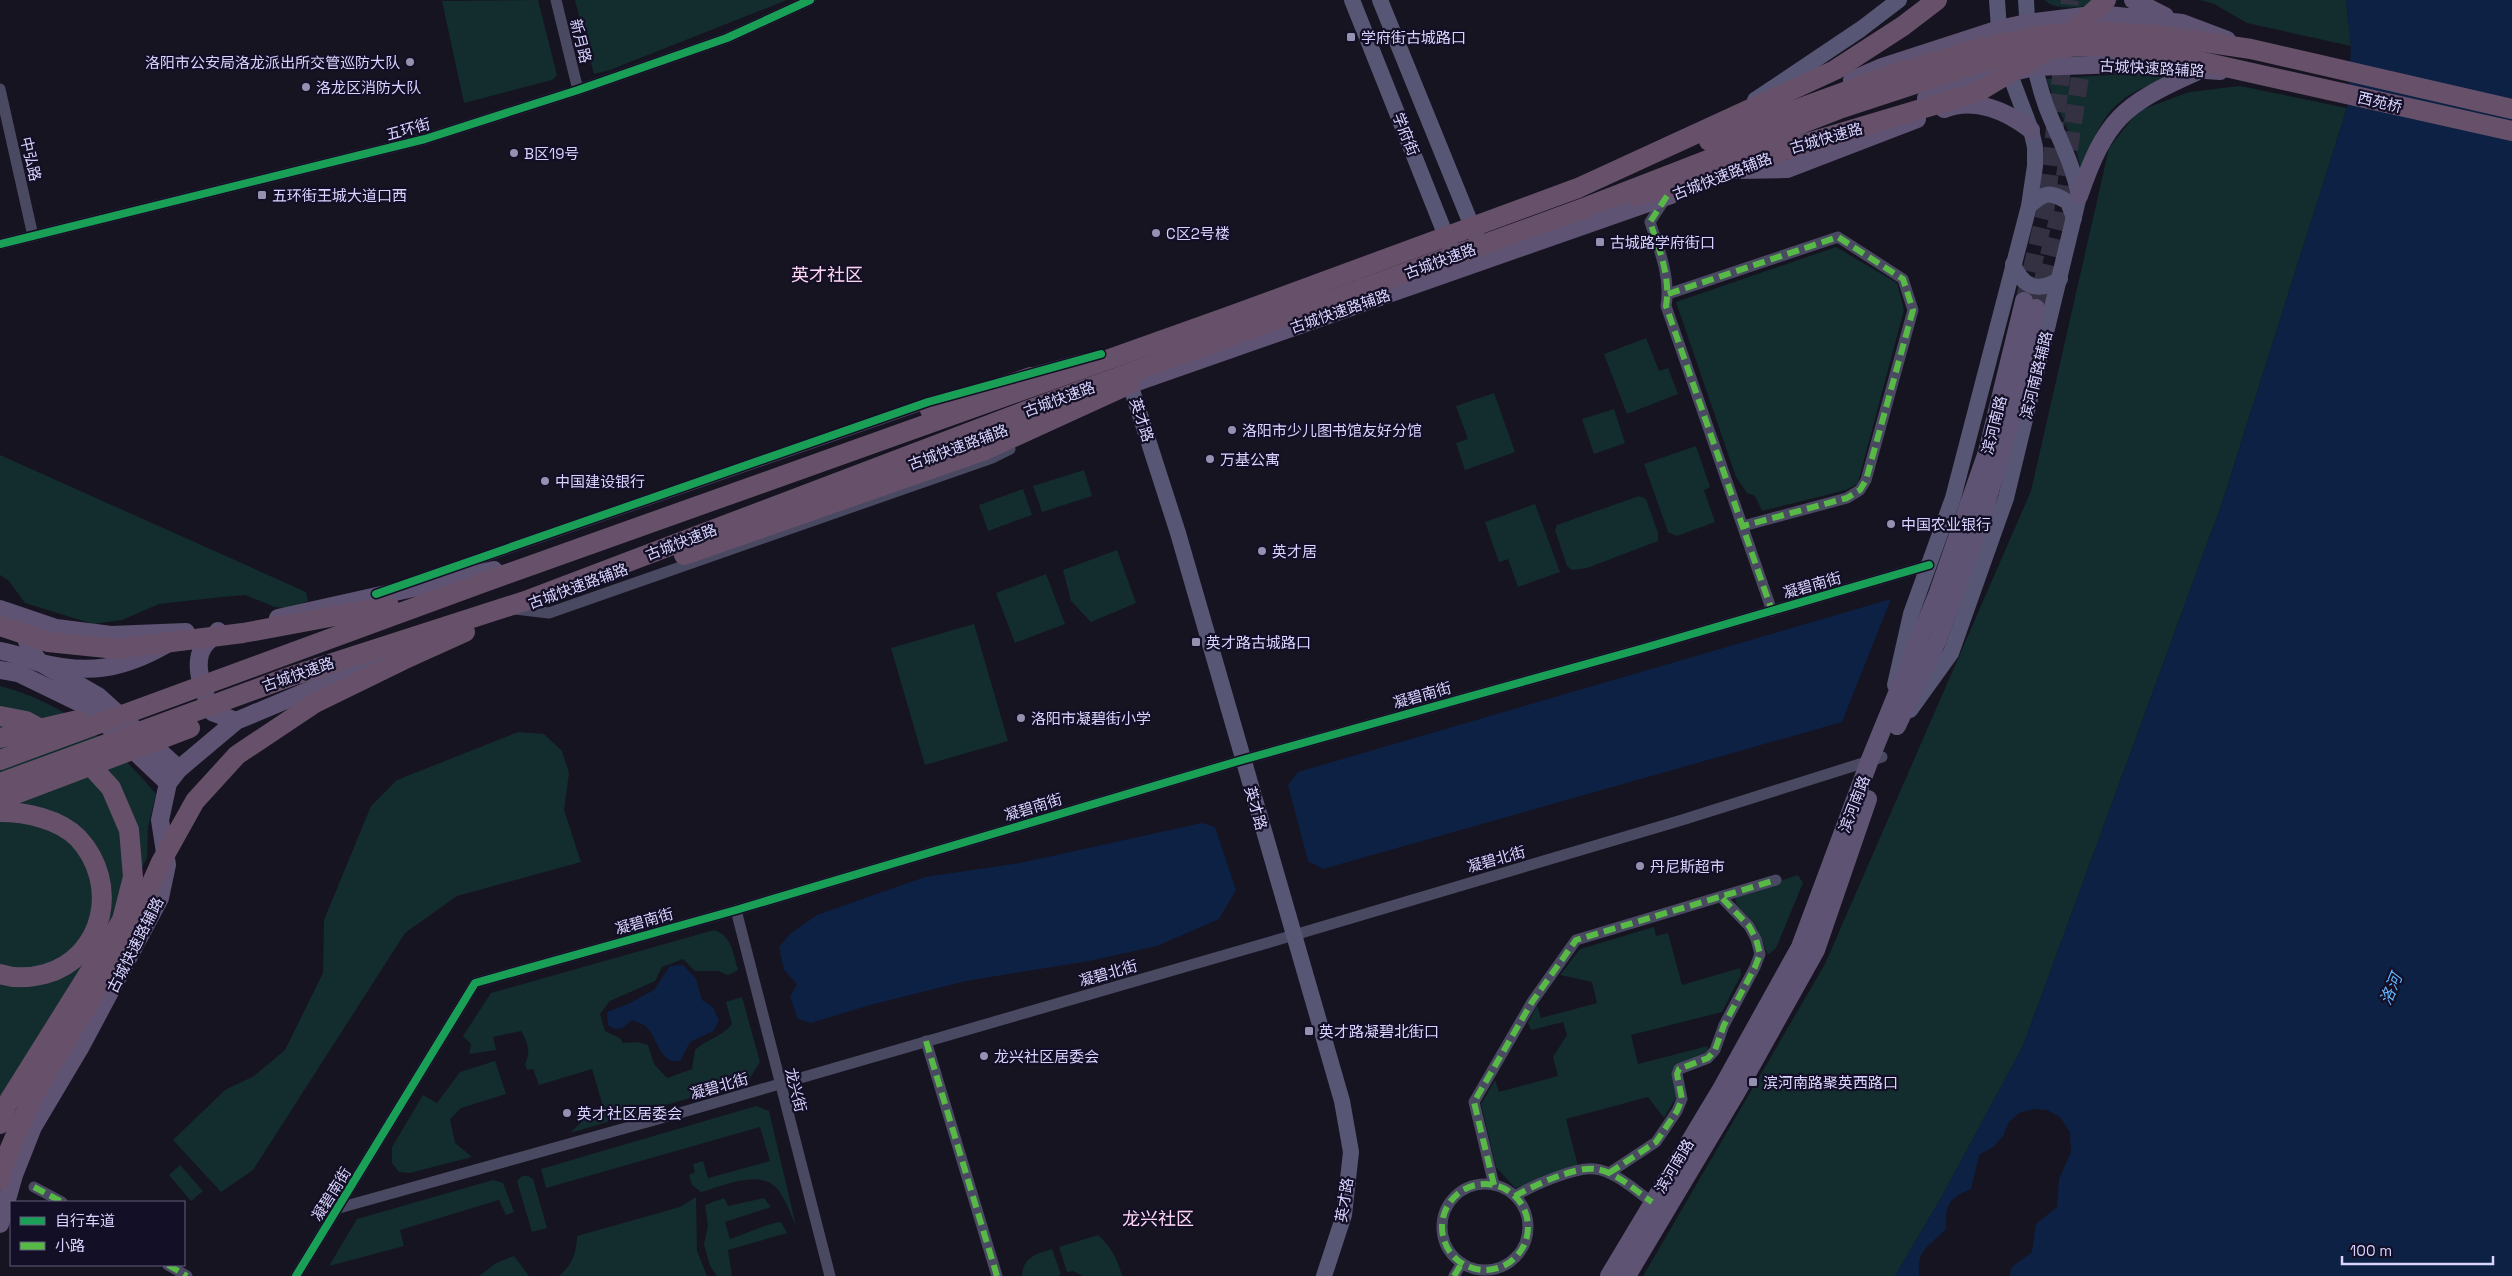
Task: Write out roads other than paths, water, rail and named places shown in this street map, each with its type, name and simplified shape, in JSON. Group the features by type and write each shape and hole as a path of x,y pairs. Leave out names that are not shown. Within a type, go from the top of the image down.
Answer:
{"highway":[{"name":"古城快速路","path":"0,760 480,584 1233,315 1578,188 1835,70 1903,26 1937,0"},
{"name":"古城快速路","path":"0,783 289,677 520,605 1055,400 1584,208 1695,181 1774,153 1978,92 2036,58 2078,27 2106,0"},
{"path":"1578,188 1883,78 1968,51 2042,35 2105,32 2156,43"},
{"path":"1584,208 1842,108 1979,63 2022,53 2076,46 2156,43"},
{"name":"西苑桥","path":"2156,43 2251,49 2512,109"},
{"name":"西苑桥","path":"2156,43 2244,72 2512,131"},
{"path":"5,617 48,642 116,649 243,634 368,612 480,584 602,531 930,410 1110,352"},
{"path":"2,1172 32,1099 127,939 161,862 195,801 237,755 315,704 520,605 636,572 984,450 1136,382"},
{"path":"0,800 195,726 289,677"},
{"path":"0,738 170,698"},
{"path":"0,716 26,721 68,743 86,759 110,788 129,830 133,877 122,920 7,1104 0,1124"},
{"path":"0,812 14,812 55,822 78,838 95,863 103,895 99,926 84,949 61,969 33,978 9,977 0,974"}],"main road":[{"name":"学府街","path":"1352,0 1459,269"},
{"name":"学府街","path":"1380,0 1469,219 1488,259"},
{"path":"1712,129 1861,30 1899,0"},
{"path":"1890,728 1911,614 1953,498 2029,206 2035,166 2031,130 2009,72 1999,29 1997,0"},
{"name":"滨河南路辅路","path":"1890,728 1951,653 2006,498 2079,196 2071,162 2047,107 2034,67 2027,22 2026,0"},
{"path":"2133,0 2148,9 2251,49"},
{"path":"5,617 56,628 111,635 189,632 274,618 376,594 479,575 640,520 1110,352 1712,129 1850,82 1882,67 1999,29 2027,22 2100,14 2182,23"},
{"name":"古城快速路辅路","path":"571,589 1136,382 1667,196 1912,104 2009,72 2034,67 2122,64 2198,71 2244,72"},
{"path":"2079,196 2094,156 2107,132 2128,109 2152,92 2198,71"},
{"path":"1737,170 1787,168 1947,107 1979,105 1997,109 2014,117 2031,130"},
{"path":"2029,206 2042,195 2054,194 2068,202 2074,218"},
{"path":"2013,264 2019,278 2032,286 2048,286 2060,279"},
{"name":"滨河南路","path":"1609,1276 1720,1091 1800,947 1890,728 1937,642 1983,515 2012,419 2030,304"},
{"name":"英才路","path":"1110,352 1136,382 1178,533 1297,934 1342,1101 1351,1152 1344,1215 1330,1275"},
{"name":"古城快速路辅路","path":"0,1224 14,1175 33,1127 85,1039 160,898 167,865 160,820 168,783 179,769 236,721 400,652 520,605"},
{"path":"5,617 39,662 98,696 179,769"},
{"path":"222,628 203,647 200,667 201,686 212,712 236,721"},
{"path":"0,651 77,670 98,670 118,666 160,649 189,632"},
{"path":"0,670 18,673 88,706 168,783"},
{"name":"滨河南路","path":"1627,1276 1735,1095 1816,950 1876,760"}],"street":[{"name":"新月路","path":"556,0 578,90"},
{"name":"五环街","path":"0,244 425,139 578,90 727,38 810,0"},
{"name":"中弘路","path":"0,88 33,236"},
{"path":"1667,196 1650,222 1664,262 1668,294 1666,306 1772,611"},
{"path":"1668,294 1838,238 1903,279 1912,310 1866,480 1860,490 1847,498 1743,526"},
{"path":"520,605 550,613 992,458 1136,382"},
{"name":"凝碧南街","path":"296,1276 475,983 736,910 1245,759 1929,565"},
{"name":"凝碧北街","path":"339,1208 926,1042 1297,934 1876,760"},
{"path":"1494,1185 1474,1102 1532,1002 1576,940 1776,880"},
{"path":"1609,1173 1656,1142 1677,1111 1682,1099 1677,1074 1679,1069 1708,1058 1715,1050 1732,1010 1755,967 1760,954 1756,939 1749,926 1721,897"},
{"name":"龙兴街","path":"736,910 779,1084 830,1276"},
{"path":"926,1042 997,1276"},
{"path":"1515,1196 1529,1188 1579,1171 1595,1168 1609,1173 1652,1202"},
{"path":"1494,1185 1502,1187 1515,1196 1524,1208 1528,1224 1527,1240 1519,1254 1507,1264 1492,1269 1476,1269 1462,1263 1450,1252 1443,1238 1442,1222 1447,1207 1457,1194 1470,1186 1494,1185"},
{"path":"34,1187 60,1201"},
{"path":"1454,1276 1462,1263"},
{"path":"170,1266 187,1276"}],"water":[{"name":"洛河","path":"2346,0 2512,0 2512,1276 2009,1276 2012,1267 2032,1252 2036,1224 2057,1207 2059,1179 2071,1152 2070,1132 2060,1117 2047,1110 2034,1109 2019,1113 2009,1122 2003,1136 1993,1147 1979,1155 1971,1189 1953,1199 1950,1203 1946,1214 1946,1229 1929,1244 1922,1254 1919,1276 1895,1276 1941,1198 2023,1046 2222,503 2347,108 2351,46"},
{"path":"1891,599 1842,722 1323,869 1308,861 1288,785 1298,772"},
{"path":"1202,823 1215,827 1236,890 1219,919 1157,946 1089,961 966,981 870,1005 811,1023 798,1019 790,997 797,984 784,970 779,947 790,934 817,915 925,877 1020,863"},
{"path":"683,965 696,979 702,1000 713,1007 719,1021 713,1031 690,1042 680,1061 673,1061 663,1054 649,1029 644,1025 632,1020 622,1028 614,1029 608,1025 607,1012 628,1004 654,990 670,966"}],"tunnel":[{"path":"2025,298 2045,213 2070,0"},
{"path":"2036,308 2059,215 2084,51"}],"place":[{"name":"学府街古城路口","path":"1351,37"},
{"name":"洛阳市公安局洛龙派出所交管巡防大队","path":"410,62"},
{"name":"洛龙区消防大队","path":"306,87"},
{"name":"B区19号","path":"514,153"},
{"name":"五环街王城大道口西","path":"262,195"},
{"name":"C区2号楼","path":"1156,233"},
{"name":"古城路学府街口","path":"1600,242"},
{"name":"洛阳市少儿图书馆友好分馆","path":"1232,430"},
{"name":"万基公寓","path":"1210,459"},
{"name":"中国建设银行","path":"545,481"},
{"name":"中国农业银行","path":"1891,524"},
{"name":"英才居","path":"1262,551"},
{"name":"英才路古城路口","path":"1196,642"},
{"name":"洛阳市凝碧街小学","path":"1021,718"},
{"name":"丹尼斯超市","path":"1640,866"},
{"name":"英才路凝碧北街口","path":"1309,1031"},
{"name":"龙兴社区居委会","path":"984,1056"},
{"name":"滨河南路聚英西路口","path":"1753,1082"},
{"name":"英才社区居委会","path":"567,1113"}],"district":[{"name":"英才社区","path":"827,274"},
{"name":"龙兴社区","path":"1158,1218"}]}
